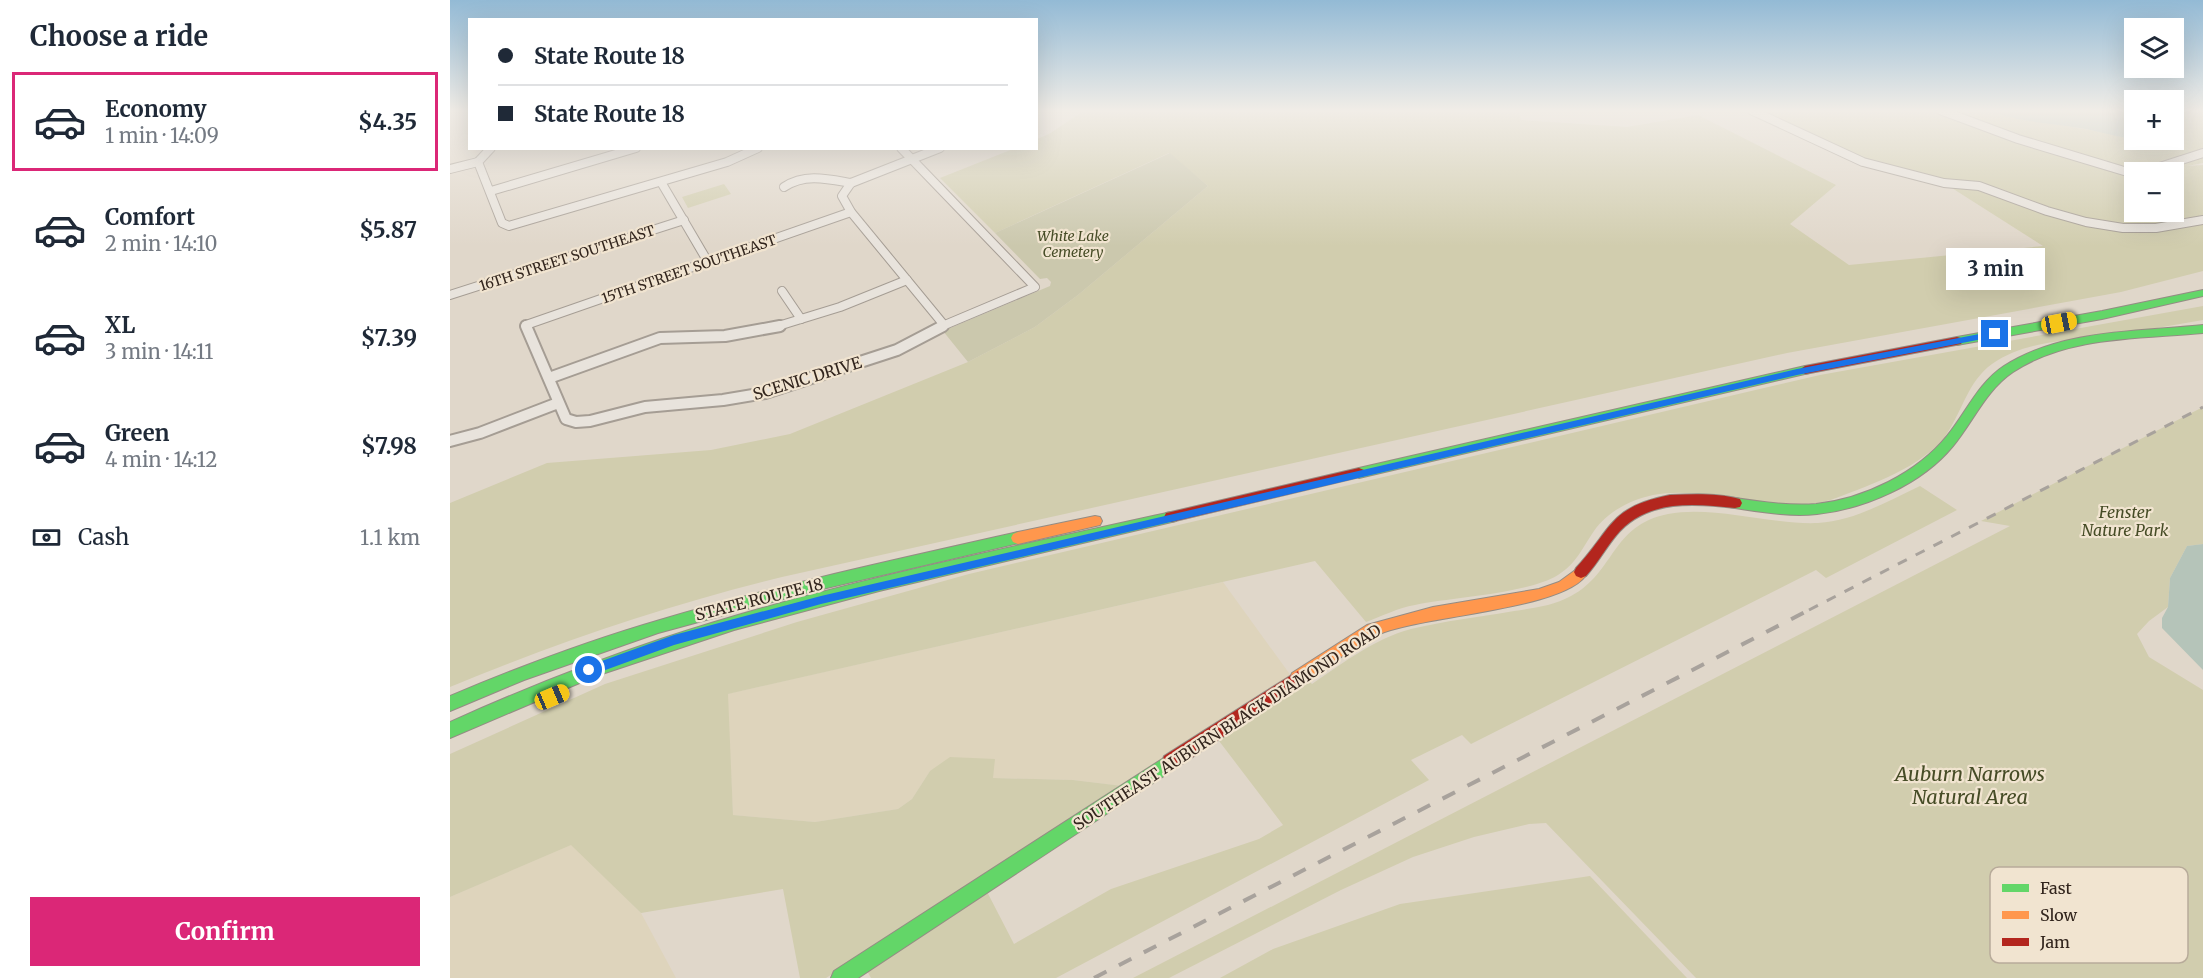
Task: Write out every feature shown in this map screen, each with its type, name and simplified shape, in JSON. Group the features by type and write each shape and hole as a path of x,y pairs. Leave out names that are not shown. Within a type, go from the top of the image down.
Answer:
{"main road":[{"name":"STATE ROUTE 18","path":"454,701 541,665 625,635 766,596 1832,352 2073,310 2203,282"},
{"name":"STATE ROUTE 18","path":"450,730 552,685 642,651 731,623 821,600 1797,372 1889,352 2103,315 2203,293"},
{"name":"SOUTHEAST AUBURN BLACK DIAMOND ROAD","path":"841,978 1372,630 1395,621 1429,613 1547,594 1566,585 1579,573 1626,514 1647,504 1674,499 1701,499 1787,508 1812,509 1834,506 1891,485 1923,468 1954,438 1989,387 2020,363 2062,346 2084,341 2203,329"},
{"path":"450,744 603,676 821,600"}],"street":[{"path":"450,169 478,162 484,156"},
{"path":"491,191 608,156"},
{"path":"478,162 502,223 509,226 661,182 742,156"},
{"path":"908,156 912,160"},
{"path":"784,187 794,181 812,178 851,183 922,156"},
{"path":"1849,156 1863,162 1944,183 1979,186 2047,211 2086,222 2123,228 2156,228 2203,220"},
{"path":"2071,156 2124,171"},
{"path":"2175,162 2195,156"},
{"name":"SCENIC DRIVE","path":"558,402 566,419 576,422 590,421 645,407 723,400 765,393 897,350 944,325 1035,287 912,160"},
{"path":"661,182 708,262"},
{"path":"851,183 842,196 851,212 944,325"},
{"name":"15TH STREET SOUTHEAST","path":"549,378 526,325 851,212"},
{"name":"16TH STREET SOUTHEAST","path":"450,295 684,220"},
{"path":"450,441 480,433 558,402 549,378 660,338 673,335 724,336 801,320 836,309 907,280"},
{"path":"782,291 801,320"}],"shaded area":[{"path":"2203,544 2203,670 2162,628 2162,618 2168,607 2170,578 2187,546"},
{"path":"1223,582 1294,680 1131,787 1073,780 992,778 994,759 930,771 912,799 898,809 815,822 733,815 727,694"},
{"path":"571,844 641,913 676,978 450,978 450,897"}],"green space":[{"path":"996,156 1163,156 995,233 940,178"},
{"name":"White Lake Cemetery","path":"1164,156 1173,156 1208,186 1078,295 1035,327 968,362 943,331 1050,286 1051,282 1047,278 1040,279 995,233"},
{"path":"1172,156 1778,156 1836,185 1790,224 1849,265 2043,246 1944,183 1863,162 1849,156 2203,156 2203,163 2187,166 2203,165 2203,271 2121,292 1787,353 782,577 614,626 450,687 450,503 547,463 711,450 790,434 968,362 1035,327 1078,295 1208,186"},
{"path":"724,184 731,194 688,208 682,197"},
{"path":"2203,306 2203,320 2046,343 2005,356 1992,364 1977,379 1952,426 1936,446 1896,473 1836,498 1815,503 1793,504 1675,493 1653,495 1636,500 1605,518 1564,571 1528,587 1409,606 1366,622 1315,561 728,694 733,815 815,822 898,809 912,799 930,771 950,757 995,759 993,778 1073,780 1131,787 826,978 800,978 783,889 641,913 571,845 450,897 450,754 605,684 797,622 969,574 1820,375"},
{"name":"Auburn Narrows Natural Area","path":"2203,407 2203,544 2187,546 2170,578 2168,607 2149,621 2137,634 2149,657 2203,690 2203,978 1696,978 1546,823 1529,824 1474,837 1413,857 1341,890 1169,978 1133,978 2010,526 1981,521"},
{"path":"1920,486 1957,510 1826,578 1816,570 1471,744 1462,735 1411,760 1429,780 1056,978 871,978 863,964 983,884 1014,944 1111,889 1259,839 1283,825 1213,733 1303,674 1312,684 1372,645 1397,633 1449,621 1536,608 1571,596 1597,575 1635,528 1649,520 1668,514 1723,513 1800,523 1818,523 1858,514"},
{"path":"1590,876 1687,978 1220,978 1273,949 1400,904"}],"railway":[{"path":"1809,610 2203,407"},
{"path":"1094,978 1811,609"}],"traffic: fast":[{"path":"1957,341 2102,315 2203,293"},
{"path":"1735,503 1786,509 1817,509 1851,502 1904,479 1934,457 1954,437 1990,386 2009,369 2031,357 2054,349 2103,338 2203,329"},
{"path":"1359,473 1805,370"},
{"path":"450,730 592,670 734,623 879,584 1171,517"},
{"path":"450,704 588,649 658,627 801,588 1018,538"},
{"path":"841,978 1170,762"}],"traffic: slow":[{"path":"1018,538 1095,521"},
{"path":"1298,678 1372,630 1433,613 1539,595 1564,586 1581,572"}],"traffic: jam":[{"path":"1805,370 1957,341"},
{"path":"1171,517 1359,473"},
{"path":"1581,572 1614,528 1626,517 1640,509 1670,500 1735,503"},
{"path":"1170,762 1298,678"}],"route":[{"path":"589,670 674,640 821,600 1797,372 1889,352 1995,334"}],"park label":[{"name":"Fenster Nature Park","path":"2125,521"}]}
